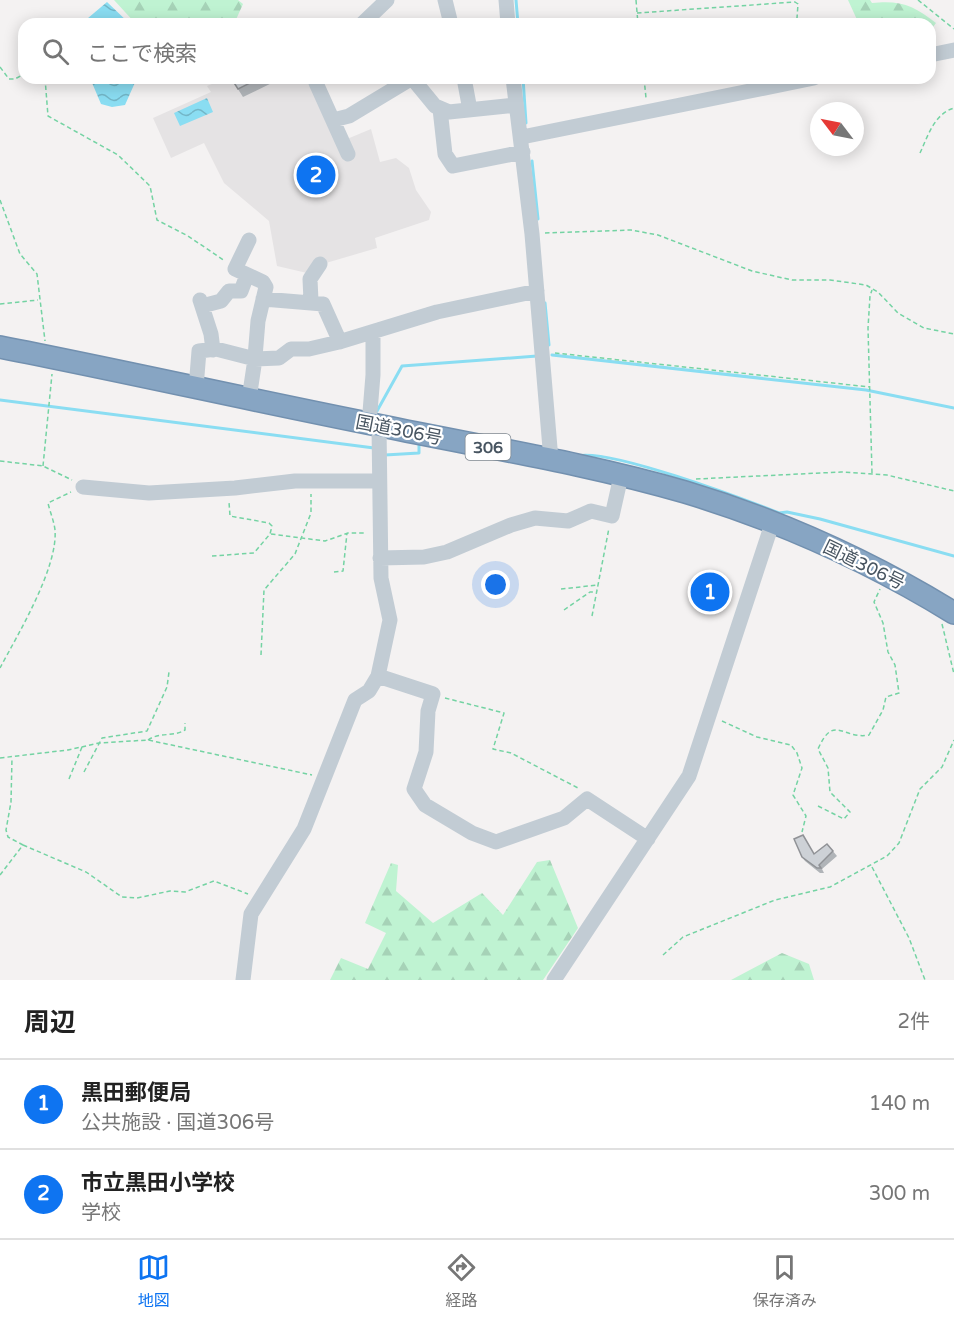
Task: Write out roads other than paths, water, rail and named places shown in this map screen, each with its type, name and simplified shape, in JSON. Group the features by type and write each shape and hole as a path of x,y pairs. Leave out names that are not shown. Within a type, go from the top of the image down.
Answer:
{"highway":[{"name":"国道306号","path":"0,347 621,476 711,501 772,524 888,576 948,609"}],"street":[{"path":"368,18 387,0"},
{"path":"445,0 450,18"},
{"path":"506,0 508,18"},
{"path":"936,54 954,50"},
{"path":"316,84 348,154"},
{"path":"333,120 349,116 402,84"},
{"path":"417,84 440,109 449,112 516,105"},
{"path":"466,84 470,110"},
{"path":"514,84 532,234 551,460"},
{"path":"440,109 445,154 453,166 647,112 785,84"},
{"path":"196,388 206,351 201,303 221,301 229,291 241,291 241,271 249,240"},
{"path":"311,301 310,279 320,264"},
{"path":"241,271 265,284 258,321 249,399"},
{"path":"206,351 255,358 279,358 291,349 309,349 340,342 436,312 537,291"},
{"path":"263,299 311,301 324,305 340,342"},
{"path":"243,980 248,928 258,899 304,830 355,700 369,690 378,676 390,620 381,578 379,481 374,425 373,333"},
{"path":"380,558 441,554 535,518 568,521 591,511 612,516 621,476"},
{"path":"83,487 149,493 228,489 312,481 379,481"},
{"path":"554,980 689,776 772,524"},
{"path":"378,676 433,694 428,711 426,752 414,789 425,805 472,833 496,842 564,818 586,799 648,839"}],"water":[{"path":"107,2 124,18 88,18"},
{"path":"93,84 134,84 125,105 112,107 101,104"},
{"path":"207,98 213,112 180,126 174,113"}],"waterway":[{"path":"516,0 518,18"},
{"path":"523,84 526,123"},
{"path":"532,161 538,219"},
{"path":"545,303 549,345"},
{"path":"552,355 866,390 954,408"},
{"path":"377,411 402,366 537,356"},
{"path":"0,400 374,448"},
{"path":"385,455 419,453 419,442"},
{"path":"577,456 593,456 645,467 677,476 779,513 787,512 820,519 954,556"}],"place":[{"name":"市立黒田小学校","path":"316,175"},
{"name":"黒田郵便局","path":"710,592"}]}
